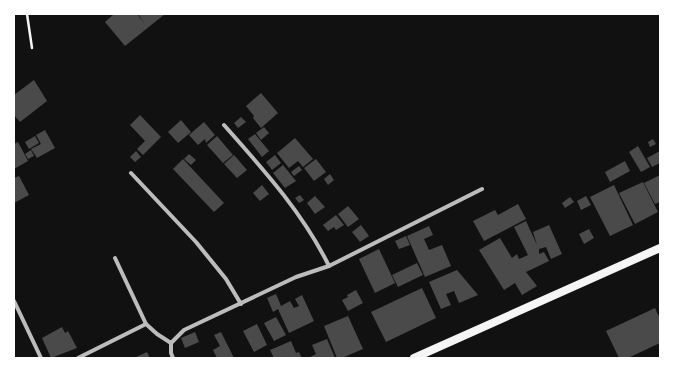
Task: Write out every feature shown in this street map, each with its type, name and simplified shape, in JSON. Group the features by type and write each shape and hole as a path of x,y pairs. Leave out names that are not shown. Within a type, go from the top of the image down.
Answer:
{"main road":[{"path":"414,358 660,248"}],"street":[{"path":"224,125 266,173 301,218 329,266"},
{"path":"131,173 196,242 226,279 241,304"},
{"path":"173,358 171,353 171,343 184,330 296,277 329,266 482,189"},
{"path":"115,258 146,324 157,334 171,343"},
{"path":"14,301 41,358"},
{"path":"78,358 146,324"}],"path":[{"path":"27,14 32,48"}],"building":[{"path":"114,14 137,14 145,24 138,14 165,14 125,46 105,22"},
{"path":"34,80 47,101 20,122 14,115 14,95"},
{"path":"261,93 278,113 261,128 246,106"},
{"path":"140,115 161,137 143,155 137,149 145,141 130,125"},
{"path":"241,117 246,122 238,128 234,123"},
{"path":"181,120 191,132 178,143 168,132"},
{"path":"204,122 215,135 206,143 205,139 198,145 189,135"},
{"path":"264,127 269,133 261,140 256,133"},
{"path":"45,130 55,148 37,158 31,149 41,144 36,135"},
{"path":"255,134 269,151 262,157 248,139"},
{"path":"35,136 39,143 29,149 25,142"},
{"path":"217,136 233,155 223,163 207,145"},
{"path":"295,138 313,159 303,167 298,161 289,168 277,153"},
{"path":"653,139 656,144 650,147 648,142"},
{"path":"18,142 28,161 14,169 14,144"},
{"path":"638,146 650,167 641,172 629,152"},
{"path":"31,150 34,156 28,159 25,154"},
{"path":"136,151 141,157 135,162 130,157"},
{"path":"660,151 660,163 652,167 647,158"},
{"path":"189,154 196,160 191,165 184,159"},
{"path":"234,155 247,170 237,178 224,164"},
{"path":"275,155 281,163 272,170 266,162"},
{"path":"183,159 224,203 214,212 173,169"},
{"path":"316,159 326,172 314,181 304,168"},
{"path":"625,161 630,171 610,182 605,172"},
{"path":"283,165 296,181 285,188 273,173"},
{"path":"299,166 302,170 294,176 291,172"},
{"path":"330,174 334,180 328,185 324,179"},
{"path":"660,175 660,202 655,204 644,183"},
{"path":"19,176 29,195 14,203 14,178"},
{"path":"643,182 658,212 635,224 619,193"},
{"path":"262,185 269,194 260,201 253,193"},
{"path":"614,185 633,225 610,236 590,197"},
{"path":"300,195 304,200 299,203 295,198"},
{"path":"315,196 325,207 315,214 307,203"},
{"path":"586,196 591,205 581,210 577,201"},
{"path":"570,197 574,202 565,208 562,203"},
{"path":"518,204 526,219 484,241 473,221 495,210 498,215"},
{"path":"348,206 359,219 348,227 338,214"},
{"path":"336,215 344,225 336,230 334,227 328,231 323,225"},
{"path":"526,221 537,245 533,232 549,225 562,254 551,259 546,247 539,249 539,254 544,252 549,261 526,272 537,286 522,295 515,283 504,290 479,250 500,238 512,258 517,254 519,259 528,255 514,227"},
{"path":"361,225 369,236 360,242 352,232"},
{"path":"429,226 433,235 424,239 429,250 442,245 451,266 425,277 407,236"},
{"path":"589,229 594,238 584,244 579,234"},
{"path":"406,236 410,245 399,249 395,241"},
{"path":"379,249 395,283 375,293 359,259"},
{"path":"417,263 423,275 398,287 392,275"},
{"path":"457,270 478,295 459,303 454,291 446,294 451,305 441,309 429,282"},
{"path":"422,288 436,318 386,342 371,312"},
{"path":"356,290 363,303 348,311 342,300"},
{"path":"276,294 281,306 290,301 294,308 299,306 295,299 302,295 314,321 289,333 278,309 273,312 267,298"},
{"path":"655,308 660,319 660,343 628,358 619,358 606,331"},
{"path":"348,316 363,349 342,358 337,358 324,326"},
{"path":"276,317 286,335 274,341 264,323"},
{"path":"257,324 267,345 254,352 243,331"},
{"path":"62,327 65,333 68,331 77,348 51,358 42,338"},
{"path":"195,332 199,342 185,348 181,338"},
{"path":"221,332 234,358 217,358 213,350 220,346 214,335"},
{"path":"327,339 335,358 311,358 310,357 316,354 312,345"},
{"path":"291,341 296,353 299,352 302,358 274,358 270,350"},
{"path":"147,352 150,358 134,358"}]}
